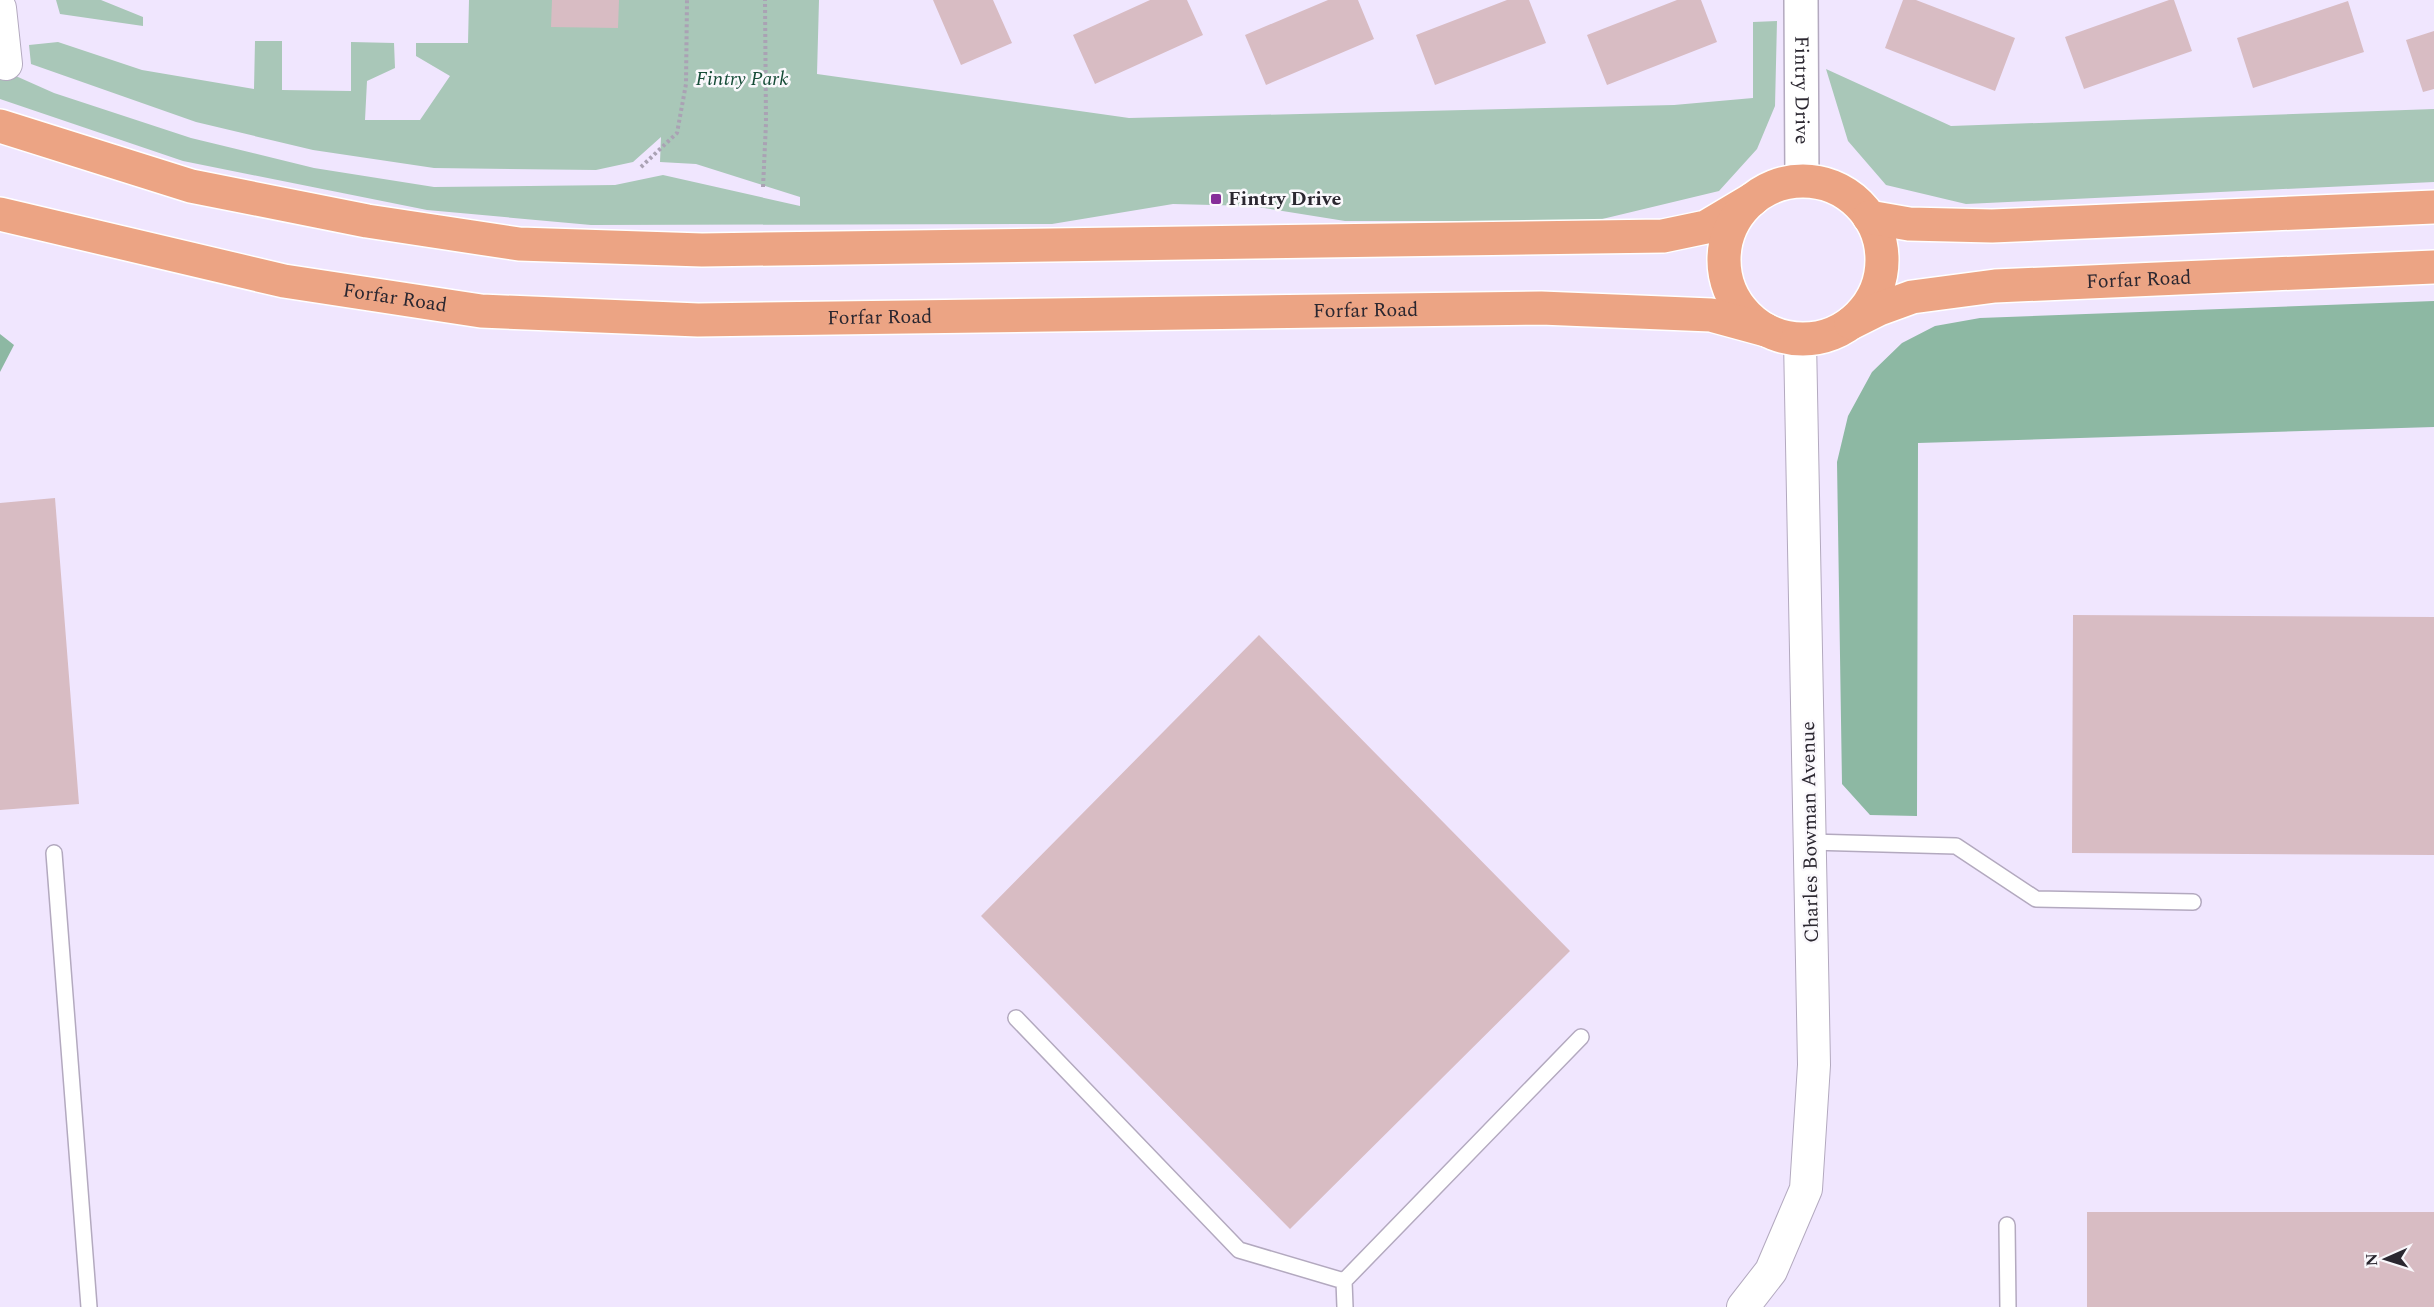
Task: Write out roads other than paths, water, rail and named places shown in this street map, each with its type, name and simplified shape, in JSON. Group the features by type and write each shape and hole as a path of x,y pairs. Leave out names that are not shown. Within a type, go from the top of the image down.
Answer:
{"highway":[{"path":"0,126 191,186 367,221 519,244 702,250 1663,236 1706,226 1753,199 1774,187 1802,181 1829,186 1846,194 1869,217 1878,237 1881,259 1879,281 1868,305 1851,323 1827,336 1800,339 1782,337 1766,330 1748,317 1734,300 1726,279 1723,257 1728,235 1738,215 1753,199"},
{"path":"1869,217 1909,224 1992,226 2434,207"},
{"name":"Forfar Road","path":"0,214 284,281 481,311 698,320 1540,308 1711,315 1766,330"},
{"name":"Forfar Road","path":"1851,323 1879,309 1912,297 1995,286 2434,267"}],"street":[{"name":"Fintry Drive","path":"1801,0 1802,181"},
{"path":"0,8 6,64"},
{"name":"Charles Bowman Avenue","path":"1743,1307 1771,1271 1806,1189 1814,1065 1800,339"}],"lane":[{"path":"1810,842 1956,846 2036,899 2193,902"},
{"path":"54,853 89,1307"},
{"path":"1016,1018 1239,1250 1344,1281"},
{"path":"1345,1307 1344,1281 1581,1037"},
{"path":"2007,1225 2008,1307"}],"place":[{"name":"Fintry Drive","path":"1216,199"}],"park label":[{"name":"Fintry Park","path":"742,79"}]}
